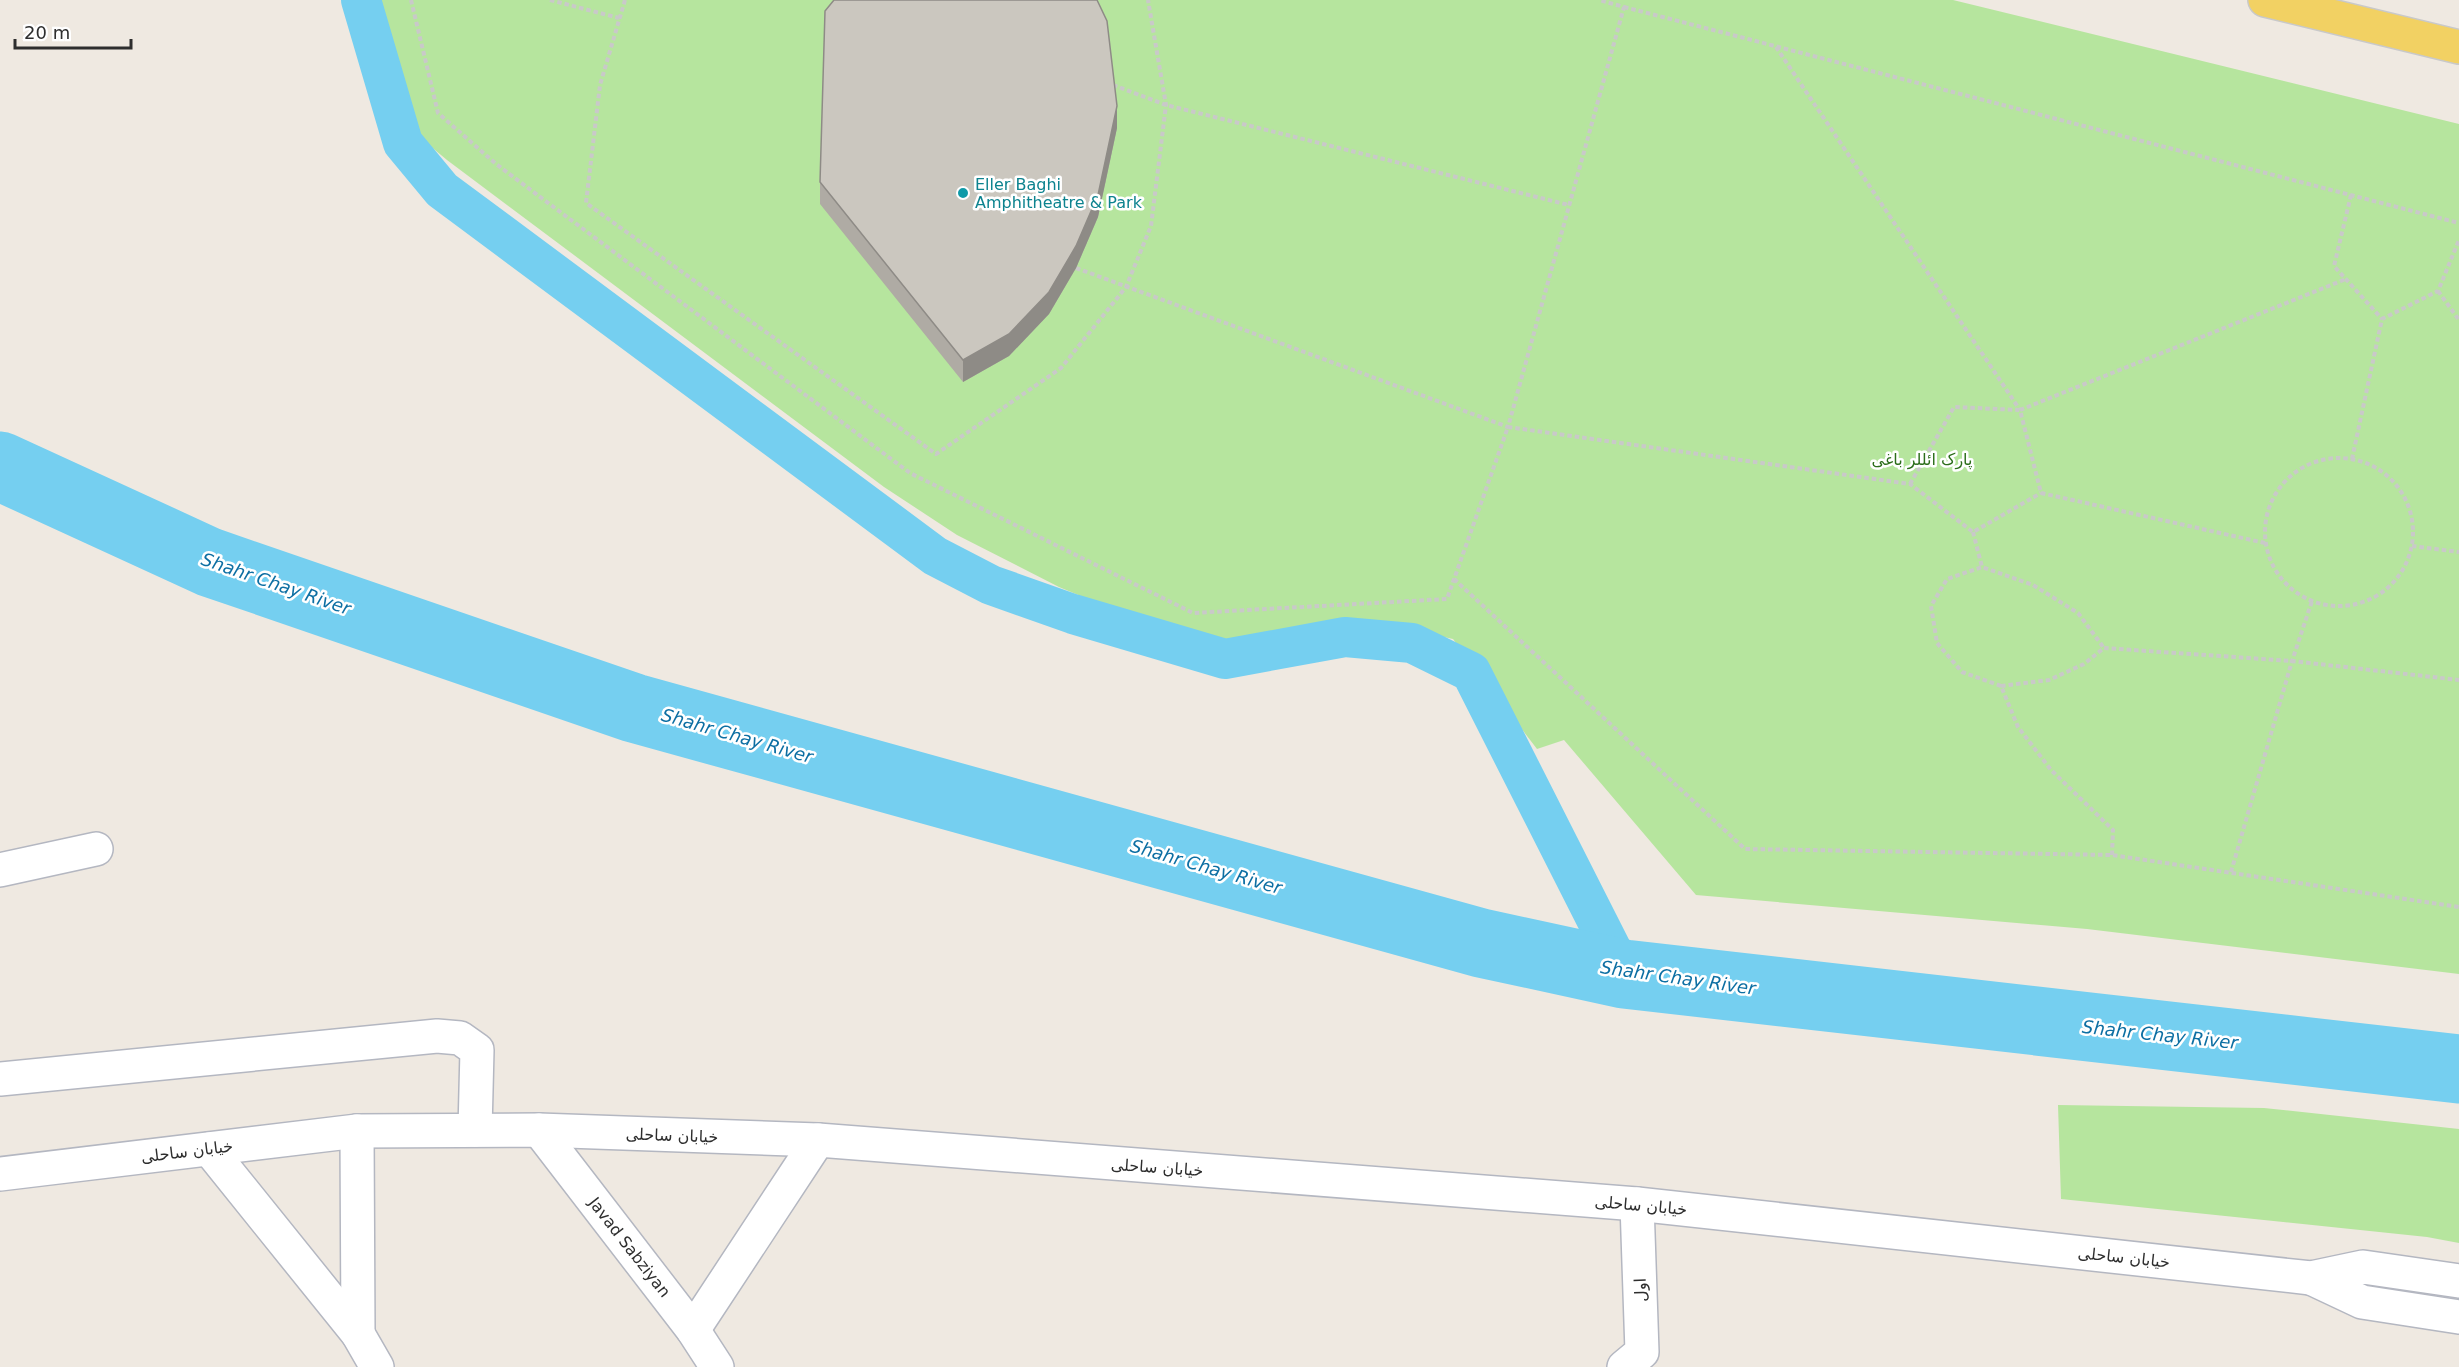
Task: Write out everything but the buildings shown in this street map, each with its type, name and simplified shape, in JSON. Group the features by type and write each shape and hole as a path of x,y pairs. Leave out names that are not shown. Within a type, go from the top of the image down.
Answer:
{"main road":[{"path":"2265,0 2459,47"}],"street":[{"path":"0,870 96,849"},
{"path":"0,1078 437,1036 460,1038 477,1050 475,1130"},
{"name":"خیابان ساحلی","path":"0,1174 357,1131 539,1130 818,1140 1637,1204 2311,1278 2362,1267 2459,1281"},
{"name":"Javad Sabziyan","path":"539,1130 693,1330 717,1367"},
{"path":"357,1131 358,1334"},
{"path":"693,1330 818,1140"},
{"path":"209,1149 358,1334 377,1367"},
{"name":"اول","path":"1637,1204 1640,1362"},
{"name":"خیابان ساحلی","path":"2311,1278 2362,1302 2459,1317"}],"path":[{"path":"411,0 438,113 496,164 910,473 1193,613 1447,599 1508,427 1624,7"},
{"path":"550,0 620,18"},
{"path":"624,0 600,85 586,203 936,454 1061,368 1126,287 1151,226 1166,105 1148,0"},
{"path":"1599,0 2459,223"},
{"path":"1775,46 2020,410 2041,494"},
{"path":"1113,85 1166,105 1569,205"},
{"path":"2351,195 2334,266 2382,319"},
{"path":"2382,319 2438,291 2459,240"},
{"path":"1076,268 1508,427 1910,484 1973,531 1982,567"},
{"path":"1910,484 1954,407 2020,410 2346,279"},
{"path":"2438,291 2459,320"},
{"path":"2352,459 2382,319"},
{"path":"2329,458 2352,459 2374,466 2393,481 2407,500 2413,523 2412,546 2403,570 2386,590 2363,602 2338,606 2312,601 2290,588 2274,568 2265,543 2266,520 2273,497 2287,478 2306,465 2329,458"},
{"path":"1973,531 2041,494 2265,543"},
{"path":"2412,546 2459,552"},
{"path":"2104,648 2078,613 2033,585 1982,567 1947,579 1930,606 1937,643 1962,672 2001,686 2049,680 2084,664 2104,648 2292,661 2459,680"},
{"path":"1454,579 1745,849 2112,855 2459,907"},
{"path":"2231,872 2292,661 2312,601"},
{"path":"2001,686 2018,727 2051,770 2113,830 2112,855"}],"green space":[{"name":"پارک ائللر باغی","path":"380,0 1953,0 2459,124 2459,974 2087,929 1696,895 1564,740 1537,749 1453,639 1393,626 1344,628 1256,644 1182,638 1059,587 957,535 884,487 447,160 417,135 404,97"},
{"path":"2058,1105 2264,1108 2459,1129 2459,1243 2427,1237 2061,1199"}],"waterway":[{"path":"361,0 403,143 442,190 935,556 991,585 1073,614 1225,659 1345,637 1412,643 1471,672 1624,974"},
{"name":"Shahr Chay River","path":"0,466 209,562 634,708 1481,943 1624,974 2459,1069"}],"place":[{"name":"Eller Baghi Amphitheatre & Park","path":"963,193"}]}
